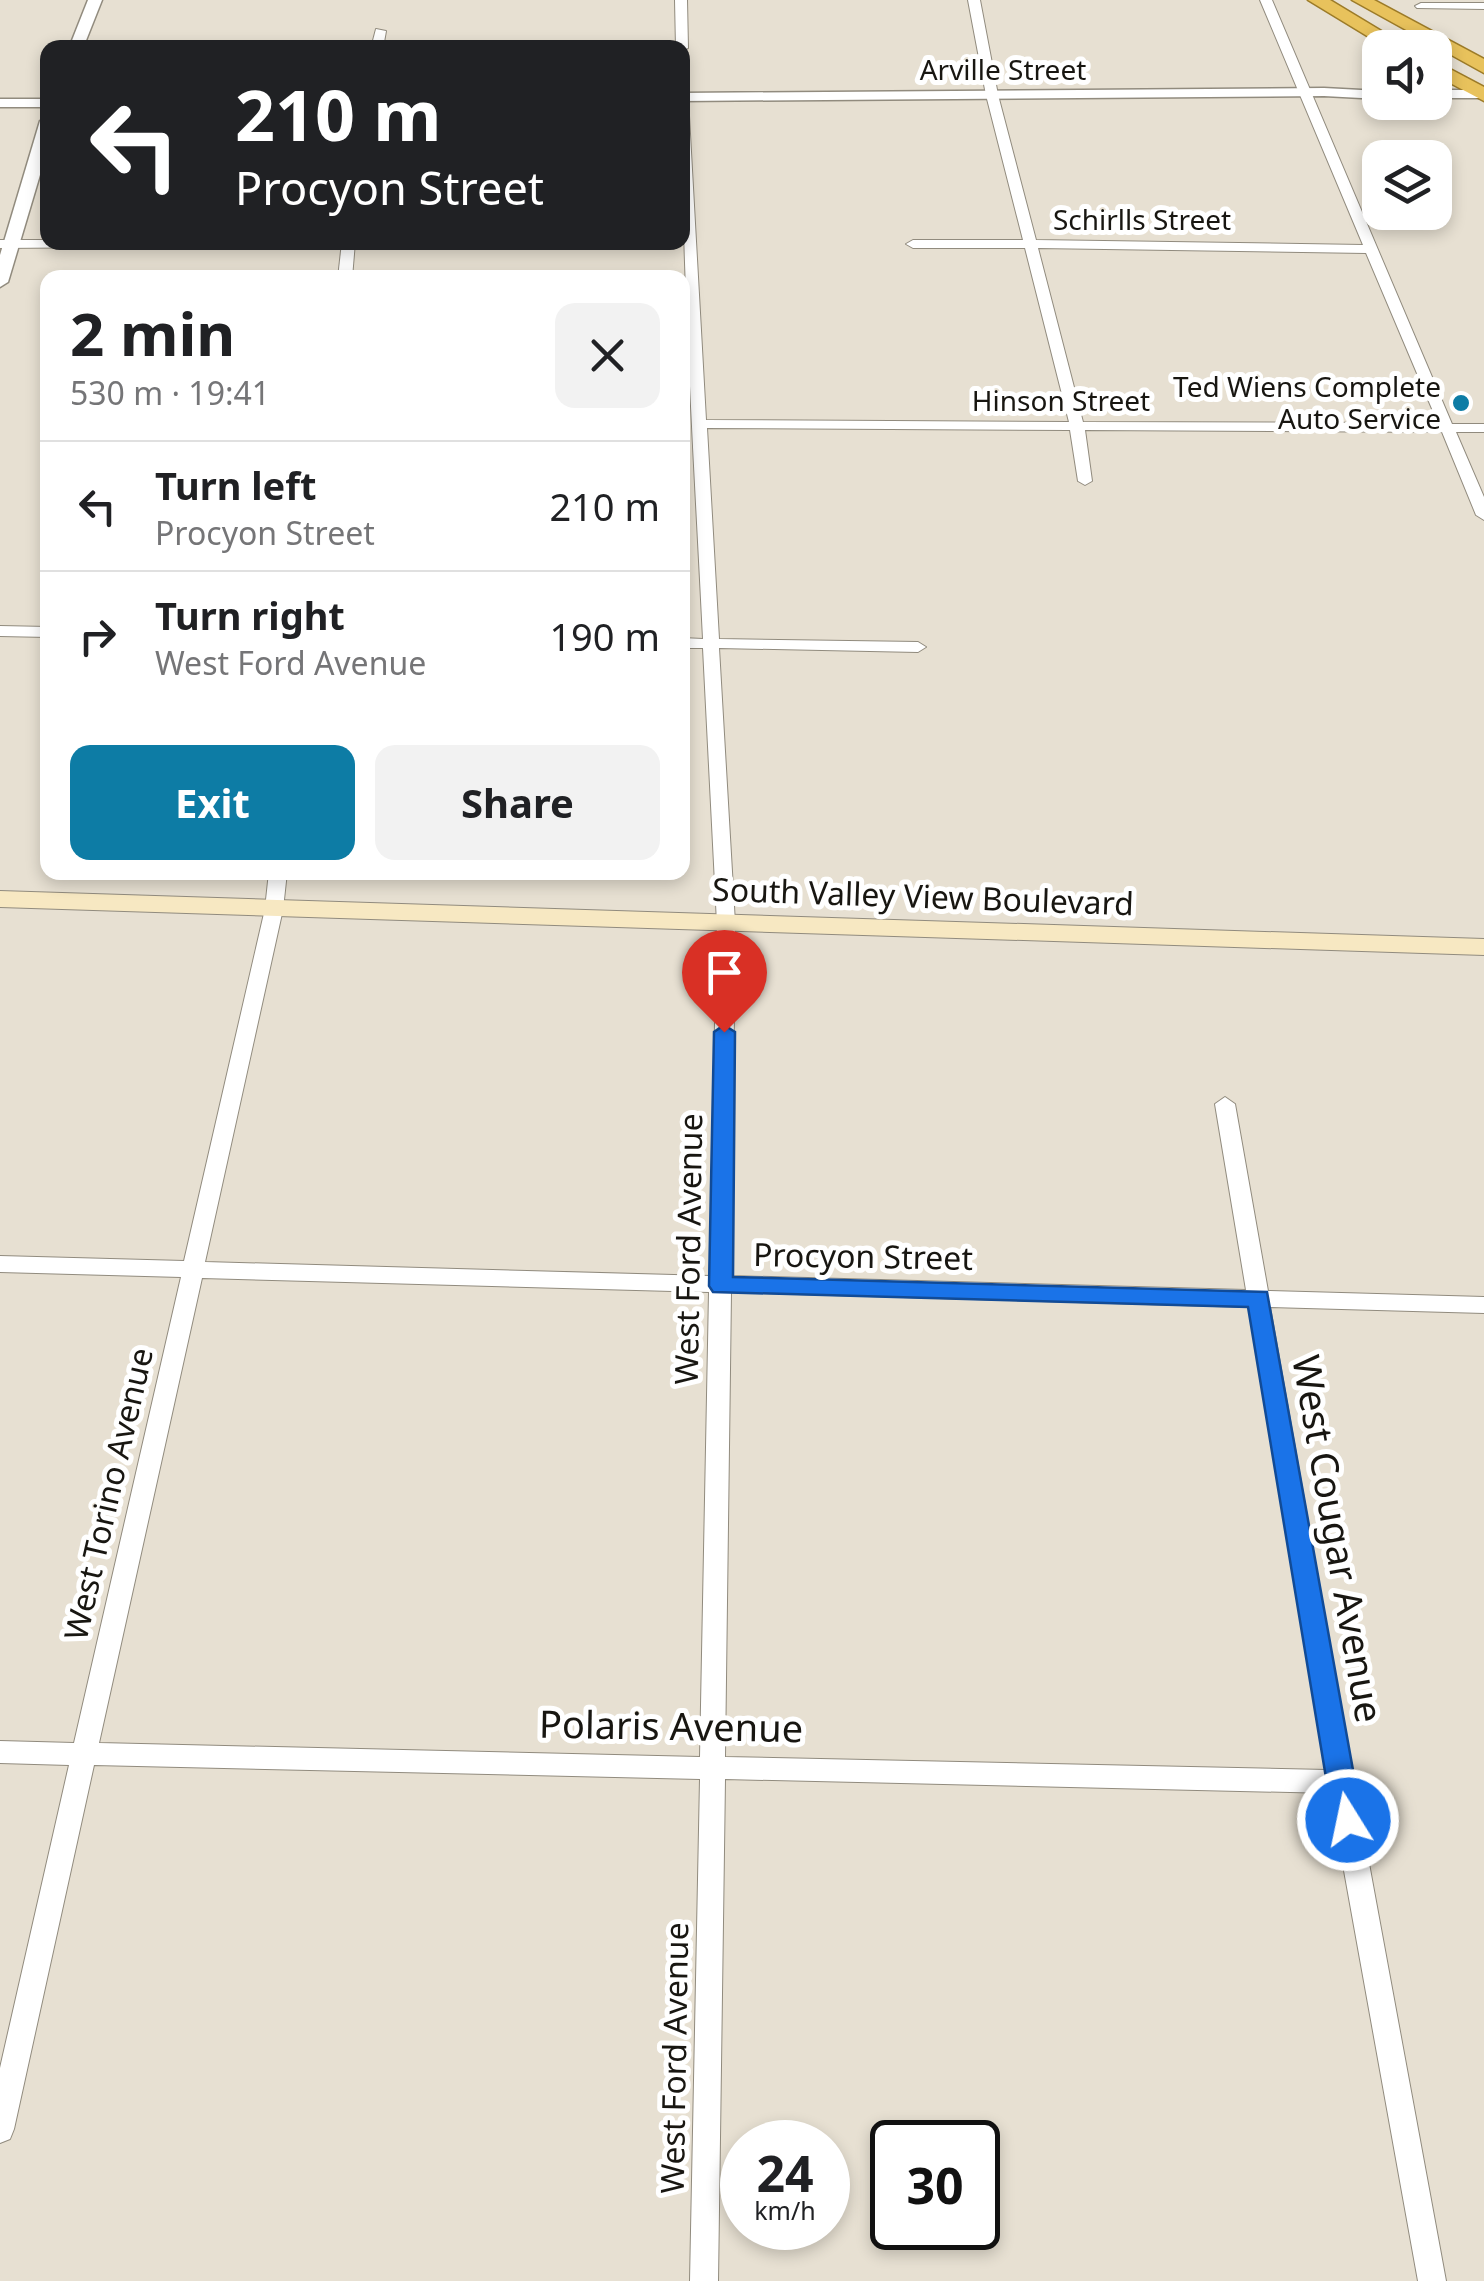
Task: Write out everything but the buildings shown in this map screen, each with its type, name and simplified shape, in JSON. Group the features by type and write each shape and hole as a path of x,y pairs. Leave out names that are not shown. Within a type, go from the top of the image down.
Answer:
{"highway":[{"path":"1317,0 1370,30"},
{"path":"1361,0 1484,67"},
{"path":"1452,76 1481,91"}],"main road":[{"name":"South Valley View Boulevard","path":"0,899 1484,946"}],"street":[{"path":"79,40 95,0"},
{"path":"681,0 682,40"},
{"path":"974,0 992,96 1033,245 1077,426 1086,481"},
{"path":"1266,0 1484,515"},
{"path":"1421,6 1484,6"},
{"path":"378,40 380,30"},
{"name":"Arville Street","path":"690,98 1362,91"},
{"path":"1452,91 1481,91"},
{"path":"0,103 40,103"},
{"path":"0,282 6,244 40,144"},
{"path":"6,244 40,244"},
{"name":"Schirlls Street","path":"913,244 1200,244 1370,249"},
{"name":"West Ford Avenue","path":"690,272 726,924 704,2281"},
{"name":"Hinson Street","path":"697,424 1484,428"},
{"path":"0,632 40,632"},
{"path":"690,643 918,647"},
{"name":"West Torino Avenue","path":"0,2129 274,909 277,880"},
{"name":"West Cougar Avenue","path":"1225,1104 1341,1782 1432,2281"},
{"name":"Procyon Street","path":"0,1264 1484,1304"},
{"name":"Polaris Avenue","path":"0,1752 1341,1782"}],"place":[{"name":"Ted Wiens Complete Auto Service","path":"1461,403"}],"route":[{"path":"724,1032 721,1286 1258,1298 1348,1820"}]}
